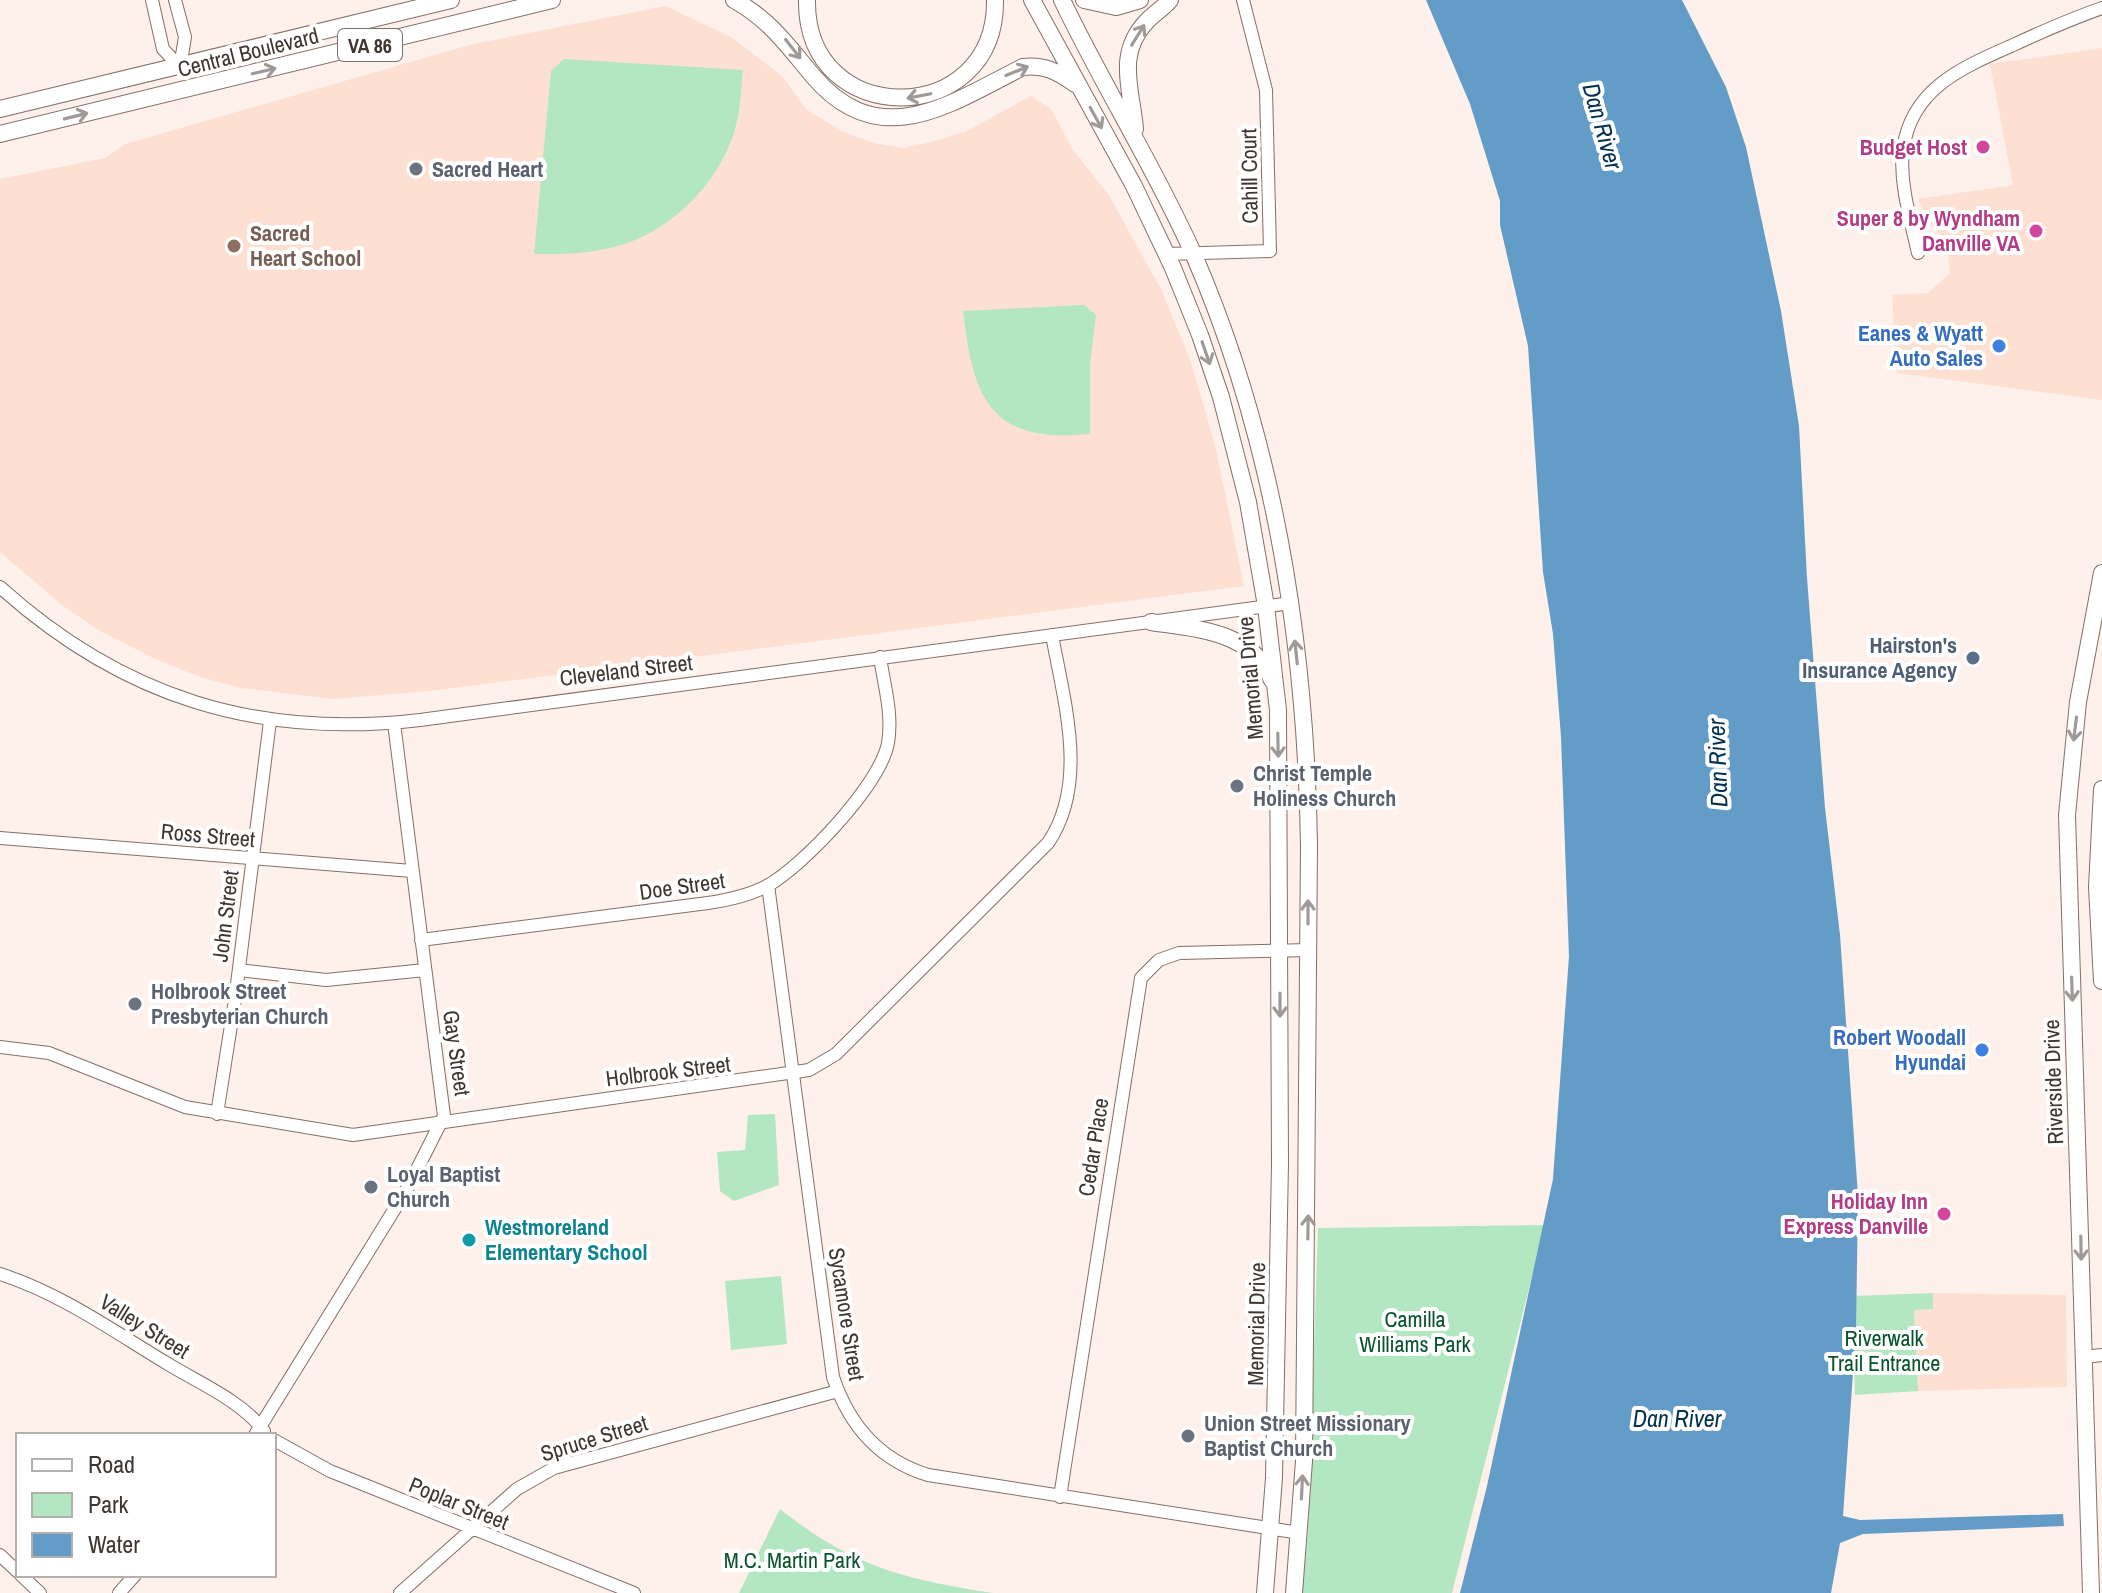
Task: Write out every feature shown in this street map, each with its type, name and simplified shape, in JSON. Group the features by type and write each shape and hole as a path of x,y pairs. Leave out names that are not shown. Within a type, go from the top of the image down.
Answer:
{"main road":[{"name":"Central Boulevard","path":"0,109 451,0"},
{"name":"Central Boulevard","path":"0,134 552,0"},
{"path":"734,0 767,20 823,87 868,113 892,118 921,116 962,100 1023,67 1034,65 1045,67 1079,86"},
{"path":"807,0 813,40 832,69 864,92 900,99 932,94 968,71 987,44 995,0"},
{"name":"Memorial Drive","path":"1032,0 1167,254 1200,335 1233,439 1251,516 1266,606 1276,689 1280,1193 1271,1529 1265,1593"},
{"path":"1062,0 1193,254 1250,415 1273,503 1291,603 1307,768 1308,950 1308,1202 1300,1533 1294,1593"},
{"path":"1084,0 1116,7 1140,0"},
{"path":"1134,135 1126,79 1131,46 1146,22 1170,0"},
{"name":"Riverside Drive","path":"2091,1593 2067,815 2078,702 2102,573"},
{"path":"1151,622 1217,632 1232,638 1260,659 1276,689"},
{"path":"2102,789 2097,887 2102,981"}],"street":[{"path":"152,0 163,49 180,67"},
{"path":"175,0 185,37 180,67"},
{"name":"Cahill Court","path":"1167,254 1270,251 1266,90 1243,0"},
{"path":"1918,253 1903,166 1908,128 1917,108 1958,69 2102,8"},
{"name":"Cleveland Street","path":"0,587 61,637 128,676 200,705 270,721 307,725 394,723 1291,603"},
{"name":"Holbrook Street","path":"0,1047 49,1053 185,1107 335,1135 441,1124 795,1075 836,1054 1048,843 1059,827 1067,809 1072,772 1052,635"},
{"name":"Doe Street","path":"421,940 708,903 733,899 768,885 826,834 862,794 880,765 889,726 880,657"},
{"name":"John Street","path":"217,1114 239,970 270,721"},
{"name":"Gay Street","path":"261,1432 407,1189 441,1124 444,1107 394,723"},
{"name":"Ross Street","path":"0,838 412,871"},
{"name":"Sycamore Street","path":"768,885 820,1282 838,1391 852,1419 873,1445 907,1469 1060,1497 1300,1533"},
{"name":"Cedar Place","path":"1060,1497 1141,978 1159,960 1179,953 1308,950"},
{"path":"239,970 326,980 425,970"},
{"name":"Valley Street","path":"0,1274 49,1293 91,1316 233,1404 261,1432"},
{"path":"2084,1357 2102,1355"},
{"name":"Spruce Street","path":"400,1593 517,1489 554,1468 838,1391"},
{"name":"Poplar Street","path":"276,1441 330,1471 634,1593"},
{"path":"0,1555 16,1570"},
{"path":"23,1577 40,1593"},
{"path":"119,1593 133,1577"}],"shaded area":[{"path":"666,6 731,37 782,76 807,110 842,131 874,143 903,148 935,141 967,131 1031,96 1051,109 1073,150 1108,194 1162,291 1191,362 1216,449 1244,586 430,691 332,699 241,688 200,677 153,658 100,631 63,606 0,552 0,179 105,158 125,144 473,44"},
{"path":"2102,48 2102,400 1897,373 1892,295 1928,293 1950,273 1947,243 1925,218 1918,199 2013,185 1990,64"},
{"path":"1933,1293 2066,1295 2067,1387 1918,1391 1914,1310 1933,1309"}],"green space":[{"path":"564,59 743,70 739,112 729,146 719,166 691,202 674,217 635,240 614,247 565,254 534,254 551,71"},
{"path":"1084,305 1096,315 1090,365 1090,434 1056,435 1029,431 1009,423 993,409 981,391 973,369 963,311"},
{"path":"775,1114 779,1185 734,1201 720,1191 717,1152 745,1150 748,1115"},
{"name":"Camilla Williams Park","path":"1545,1225 1452,1593 1301,1593 1308,1530 1318,1228"},
{"path":"781,1276 787,1344 731,1350 725,1281"},
{"name":"Riverwalk Trail Entrance","path":"1933,1293 1933,1309 1914,1310 1918,1391 1855,1395 1852,1296"},
{"name":"M.C. Martin Park","path":"780,1509 831,1545 880,1568 932,1582 993,1593 739,1593"}],"water":[{"name":"Dan River","path":"1426,0 1682,0 1726,87 1746,147 1781,311 1799,426 1807,578 1825,808 1840,935 1858,1196 1856,1330 1843,1516 1860,1520 2063,1514 2064,1526 1863,1534 1840,1543 1831,1593 1460,1593 1487,1486 1553,1179 1569,956 1561,737 1553,634 1543,572 1528,346 1500,225 1500,201 1470,104"}],"place":[{"name":"Budget Host","path":"1983,147"},
{"name":"Sacred Heart","path":"416,169"},
{"name":"Super 8 by Wyndham Danville VA","path":"2036,231"},
{"name":"Sacred Heart School","path":"234,246"},
{"name":"Eanes & Wyatt Auto Sales","path":"1999,346"},
{"name":"Hairston's Insurance Agency","path":"1973,658"},
{"name":"Christ Temple Holiness Church","path":"1237,786"},
{"name":"Holbrook Street Presbyterian Church","path":"135,1004"},
{"name":"Robert Woodall Hyundai","path":"1982,1050"},
{"name":"Loyal Baptist Church","path":"371,1187"},
{"name":"Holiday Inn Express Danville","path":"1944,1214"},
{"name":"Westmoreland Elementary School","path":"469,1240"},
{"name":"Union Street Missionary Baptist Church","path":"1188,1436"}]}
